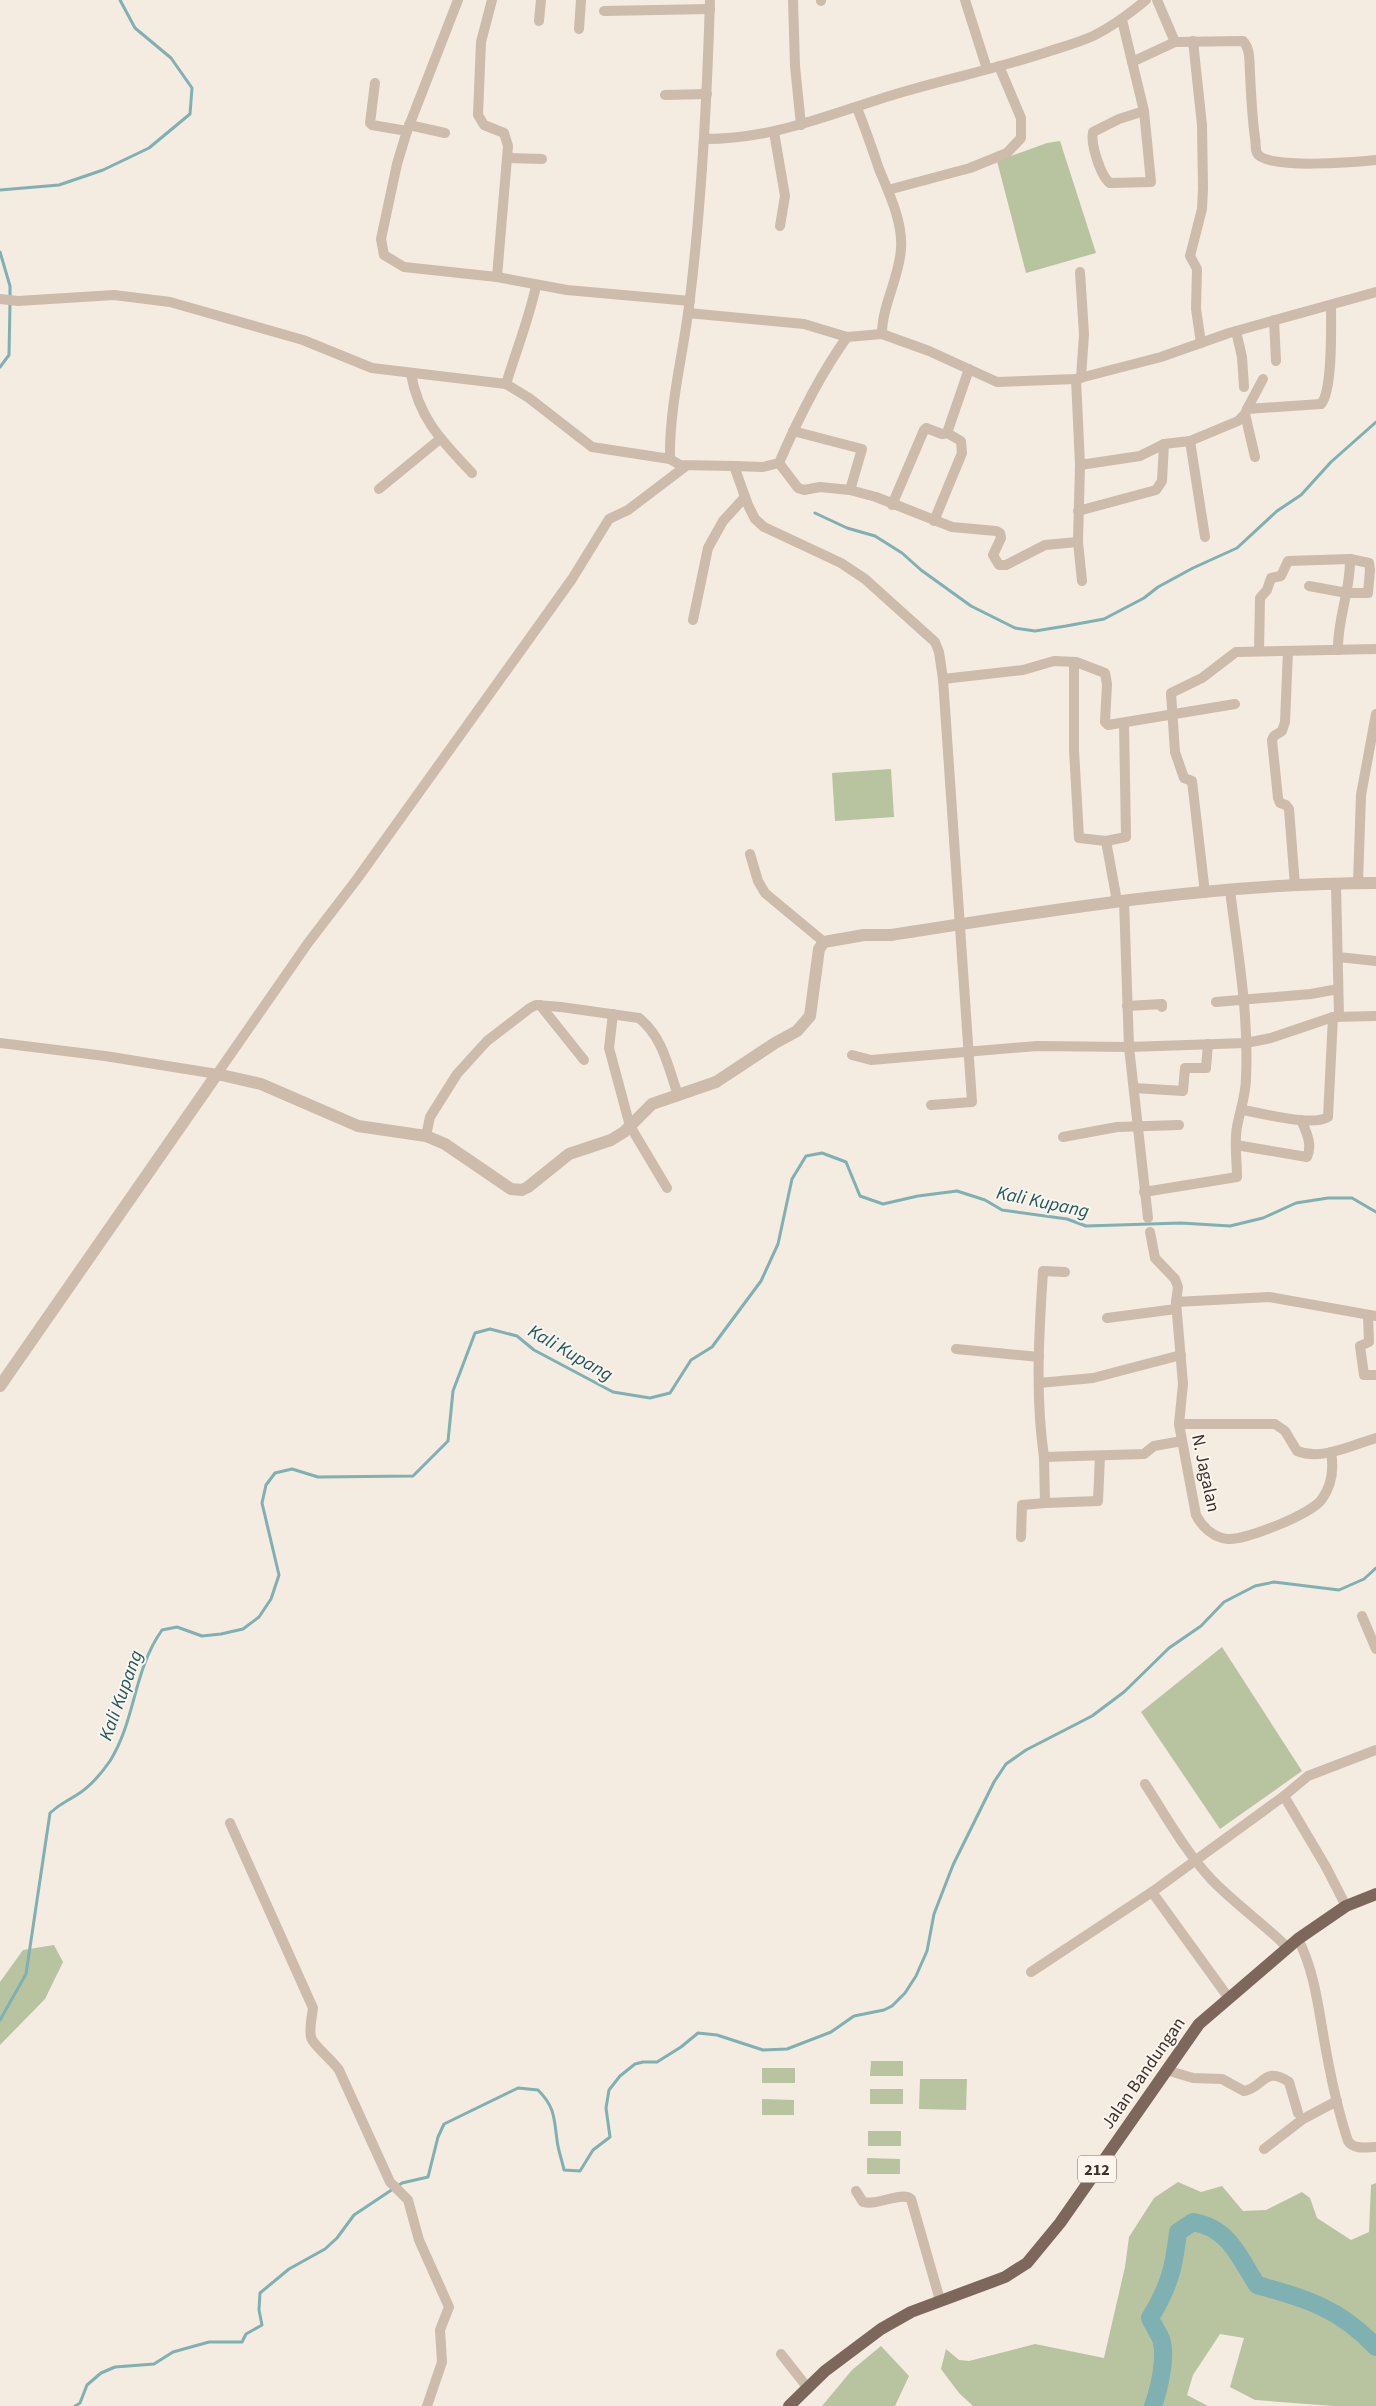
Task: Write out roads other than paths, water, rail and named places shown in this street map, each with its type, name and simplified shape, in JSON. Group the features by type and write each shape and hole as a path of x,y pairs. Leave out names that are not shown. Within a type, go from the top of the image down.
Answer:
{"main road":[{"name":"Jalan Bandungan","path":"788,2406 824,2371 881,2329 912,2312 940,2300 1005,2277 1027,2263 1044,2244 1199,2024 1228,1997 1298,1939 1346,1906 1376,1894"}],"street":[{"path":"458,0 408,128 397,164 381,239 384,255 404,266 497,277 536,286 690,301"},
{"path":"492,0 481,42 478,115 484,125 504,133 508,146 497,277"},
{"path":"540,21 541,0"},
{"path":"579,29 581,0"},
{"path":"793,0 801,125"},
{"path":"965,0 987,69"},
{"path":"705,139 749,138 774,132 801,125 826,115 857,108 895,94 999,66 1091,37 1122,20 1146,0"},
{"path":"1157,0 1175,42"},
{"path":"604,11 710,5 705,139 690,301 669,426 670,459 674,464 686,466 763,467 778,463 828,364 847,338"},
{"path":"1122,20 1144,111 1151,182 1110,183 1102,175 1092,141 1093,132 1144,111"},
{"path":"1132,62 1175,42 1237,39 1247,44 1252,116 1257,153 1262,159 1285,162 1338,163 1376,160"},
{"path":"1193,40 1202,125 1203,188 1202,209 1190,256 1197,269 1196,309 1201,343"},
{"path":"888,190 970,168 1007,153 1021,138 1021,118 999,66"},
{"path":"375,84 370,123 372,126 445,133"},
{"path":"665,95 707,94"},
{"path":"857,108 888,190 900,232 901,248 897,274 883,314 882,334"},
{"path":"774,132 785,196 780,226"},
{"path":"507,158 542,159"},
{"path":"1080,272 1084,334 1079,379 1080,465 1078,542 1082,581"},
{"path":"506,384 521,335 529,317 536,286"},
{"path":"688,313 804,324 847,338 882,334 997,382 1079,379 1161,357 1236,331 1376,292"},
{"path":"1,300 18,301 114,295 170,302 303,340 372,368 506,384 529,398 592,447 670,459"},
{"path":"1246,412 1317,405 1324,401 1331,355 1331,305"},
{"path":"1274,320 1276,361"},
{"path":"1236,331 1242,357 1244,387"},
{"path":"947,433 969,369"},
{"path":"411,374 416,396 429,425 472,473"},
{"path":"1080,465 1140,456 1164,444 1190,441 1238,422 1246,412 1263,379"},
{"path":"1246,412 1255,457"},
{"path":"892,505 924,430 926,428 942,434 947,433 961,441 962,453 934,521"},
{"path":"793,431 862,449 850,490"},
{"path":"379,489 440,439"},
{"path":"1190,441 1205,538"},
{"path":"1078,511 1156,490 1162,481 1164,444"},
{"path":"778,463 798,488 804,490 820,487 850,490 952,527 1000,533 1001,538 993,555 999,565 1006,565 1045,545 1078,542"},
{"path":"0,1386 308,943 357,879 572,580 609,519 628,510 686,466"},
{"path":"734,466 755,519 764,527 841,563 865,579 935,642 939,652 944,679 972,1102 931,1105"},
{"path":"693,620 708,548 723,521 745,497"},
{"path":"1338,650 1337,633 1347,593 1350,559"},
{"path":"1259,651 1259,600 1267,590 1271,578 1280,576 1288,560 1350,559 1369,564 1368,592 1347,593 1309,586"},
{"path":"1205,892 1192,781 1184,778 1175,752 1169,698 1174,690 1202,678 1231,654 1288,650 1376,649"},
{"path":"1288,650 1285,722 1282,731 1274,736 1272,740 1278,798 1280,803 1286,805 1289,809 1295,886"},
{"path":"944,679 1023,670 1054,661 1074,662 1105,673 1107,684 1106,724 1172,716 1235,704"},
{"path":"1074,662 1074,750 1079,838 1106,841 1126,837 1124,723"},
{"path":"1358,883 1360,810 1376,714"},
{"path":"1106,841 1121,901 1129,1047 1148,1218"},
{"path":"750,854 758,881 765,893 824,942 1121,901 1205,892 1376,883"},
{"path":"1242,1110 1301,1120 1324,1119 1328,1117 1338,989 1336,884"},
{"path":"1144,1192 1235,1178 1237,1175 1237,1127 1242,1110 1246,1079 1246,1043 1243,999 1230,891"},
{"path":"0,1043 105,1056 217,1074 261,1084 358,1126 426,1136 445,1144 506,1187 522,1190 569,1154 611,1140 630,1126 652,1104 716,1082 775,1043 797,1031 810,1016 819,950 824,942"},
{"path":"1338,957 1376,961"},
{"path":"1216,1002 1310,994 1338,989"},
{"path":"1127,1006 1162,1004 1162,1007"},
{"path":"426,1136 430,1117 436,1105 458,1074 486,1041 520,1014 540,1005 639,1018 650,1027 659,1042 678,1095"},
{"path":"540,1005 584,1060"},
{"path":"613,1014 610,1054 630,1126 668,1188"},
{"path":"852,1055 871,1060 1037,1046 1129,1047 1246,1043 1271,1038 1336,1017 1376,1016"},
{"path":"1134,1088 1183,1091 1185,1068 1206,1068 1208,1044"},
{"path":"1236,1145 1307,1157 1310,1152 1307,1135 1301,1120"},
{"path":"1063,1137 1139,1125 1179,1125"},
{"name":"N. Jagalan","path":"1150,1232 1155,1258 1175,1279 1178,1286 1176,1305 1183,1384 1179,1424 1188,1464 1196,1515 1202,1526 1215,1534 1229,1539 1249,1535 1310,1511 1322,1500 1331,1483 1333,1465 1331,1452"},
{"path":"1045,1503 1038,1357 1042,1271 1064,1272"},
{"path":"1107,1318 1176,1305 1269,1297 1372,1316 1369,1342 1360,1346 1360,1352 1364,1375 1376,1375"},
{"path":"956,1349 1038,1357"},
{"path":"1039,1383 1093,1378 1181,1355"},
{"name":"N. Jagalan","path":"1179,1424 1274,1424 1281,1426 1297,1451 1308,1454 1331,1452 1376,1438"},
{"path":"1044,1457 1144,1454 1154,1446 1182,1441"},
{"path":"1021,1537 1022,1505 1098,1501 1100,1456"},
{"path":"1362,1616 1376,1649"},
{"path":"1031,1972 1058,1956 1084,1936 1196,1861 1308,1776 1376,1750"},
{"path":"1145,1784 1196,1861 1229,1896 1257,1918 1288,1948"},
{"path":"1284,1796 1326,1867 1346,1906"},
{"path":"230,1823 313,2008 311,2036 313,2044 328,2055 339,2070 390,2182 408,2200 419,2240 449,2306 440,2330 442,2362 427,2406"},
{"path":"1152,1892 1228,1997"},
{"path":"1298,1939 1307,1958 1313,1978 1337,2101 1350,2145 1376,2147"},
{"path":"1166,2070 1193,2078 1222,2079 1244,2091 1248,2091 1264,2078 1276,2076 1288,2082 1298,2113"},
{"path":"1264,2149 1303,2119 1337,2101"},
{"path":"856,2191 863,2202 871,2204 904,2196 911,2199 940,2300"},
{"path":"782,2354 807,2387"}],"waterway":[{"path":"0,190 59,185 103,170 149,148 190,114 192,88 171,58 135,28 120,0"},
{"path":"0,252 10,286 10,297"},
{"path":"0,367 9,355 10,303"},
{"path":"815,513 847,528 875,536 902,553 921,570 971,606 1015,628 1035,631 1066,626 1104,619 1144,598 1158,587 1193,568 1237,548 1277,511 1301,495 1331,462 1376,422"},
{"name":"Kali Kupang","path":"0,2020 26,1974 50,1813 85,1789 99,1776 110,1761 125,1729 145,1662 162,1630 177,1627 202,1636 221,1634 243,1629 259,1617 271,1599 279,1575 262,1503 266,1485 275,1473 292,1469 318,1477 413,1476 448,1441 453,1391 475,1333 490,1329 517,1336 534,1350 613,1392 650,1398 670,1393 691,1360 712,1347 761,1281 778,1244 792,1179 806,1156 822,1153 846,1162 860,1196 883,1204 918,1196 957,1191 985,1200 1002,1210 1067,1219 1086,1226 1181,1223 1230,1226 1263,1218 1296,1203 1328,1198 1352,1198 1376,1212"},
{"path":"75,2406 80,2403 87,2385 101,2373 115,2367 154,2364 173,2352 209,2342 242,2342 246,2334 262,2325 259,2310 260,2293 289,2269 325,2249 337,2238 354,2215 402,2183 428,2177 438,2137 444,2124 518,2088 538,2090 548,2102 553,2113 558,2148 564,2170 580,2171 593,2150 610,2137 606,2108 609,2090 620,2076 635,2064 657,2062 681,2047 698,2033 717,2035 763,2050 787,2049 831,2032 854,2016 884,2010 892,2006 905,1993 916,1976 927,1951 934,1914 953,1865 994,1782 1006,1764 1026,1750 1092,1716 1124,1692 1169,1648 1201,1626 1224,1602 1255,1586 1274,1582 1339,1590 1364,1579 1376,1568"},
{"path":"1153,2406 1160,2382 1163,2346 1150,2318 1162,2297 1170,2277 1178,2232 1193,2222 1216,2230 1224,2237 1232,2245 1257,2285 1307,2300 1335,2314 1349,2323 1376,2347"}]}
